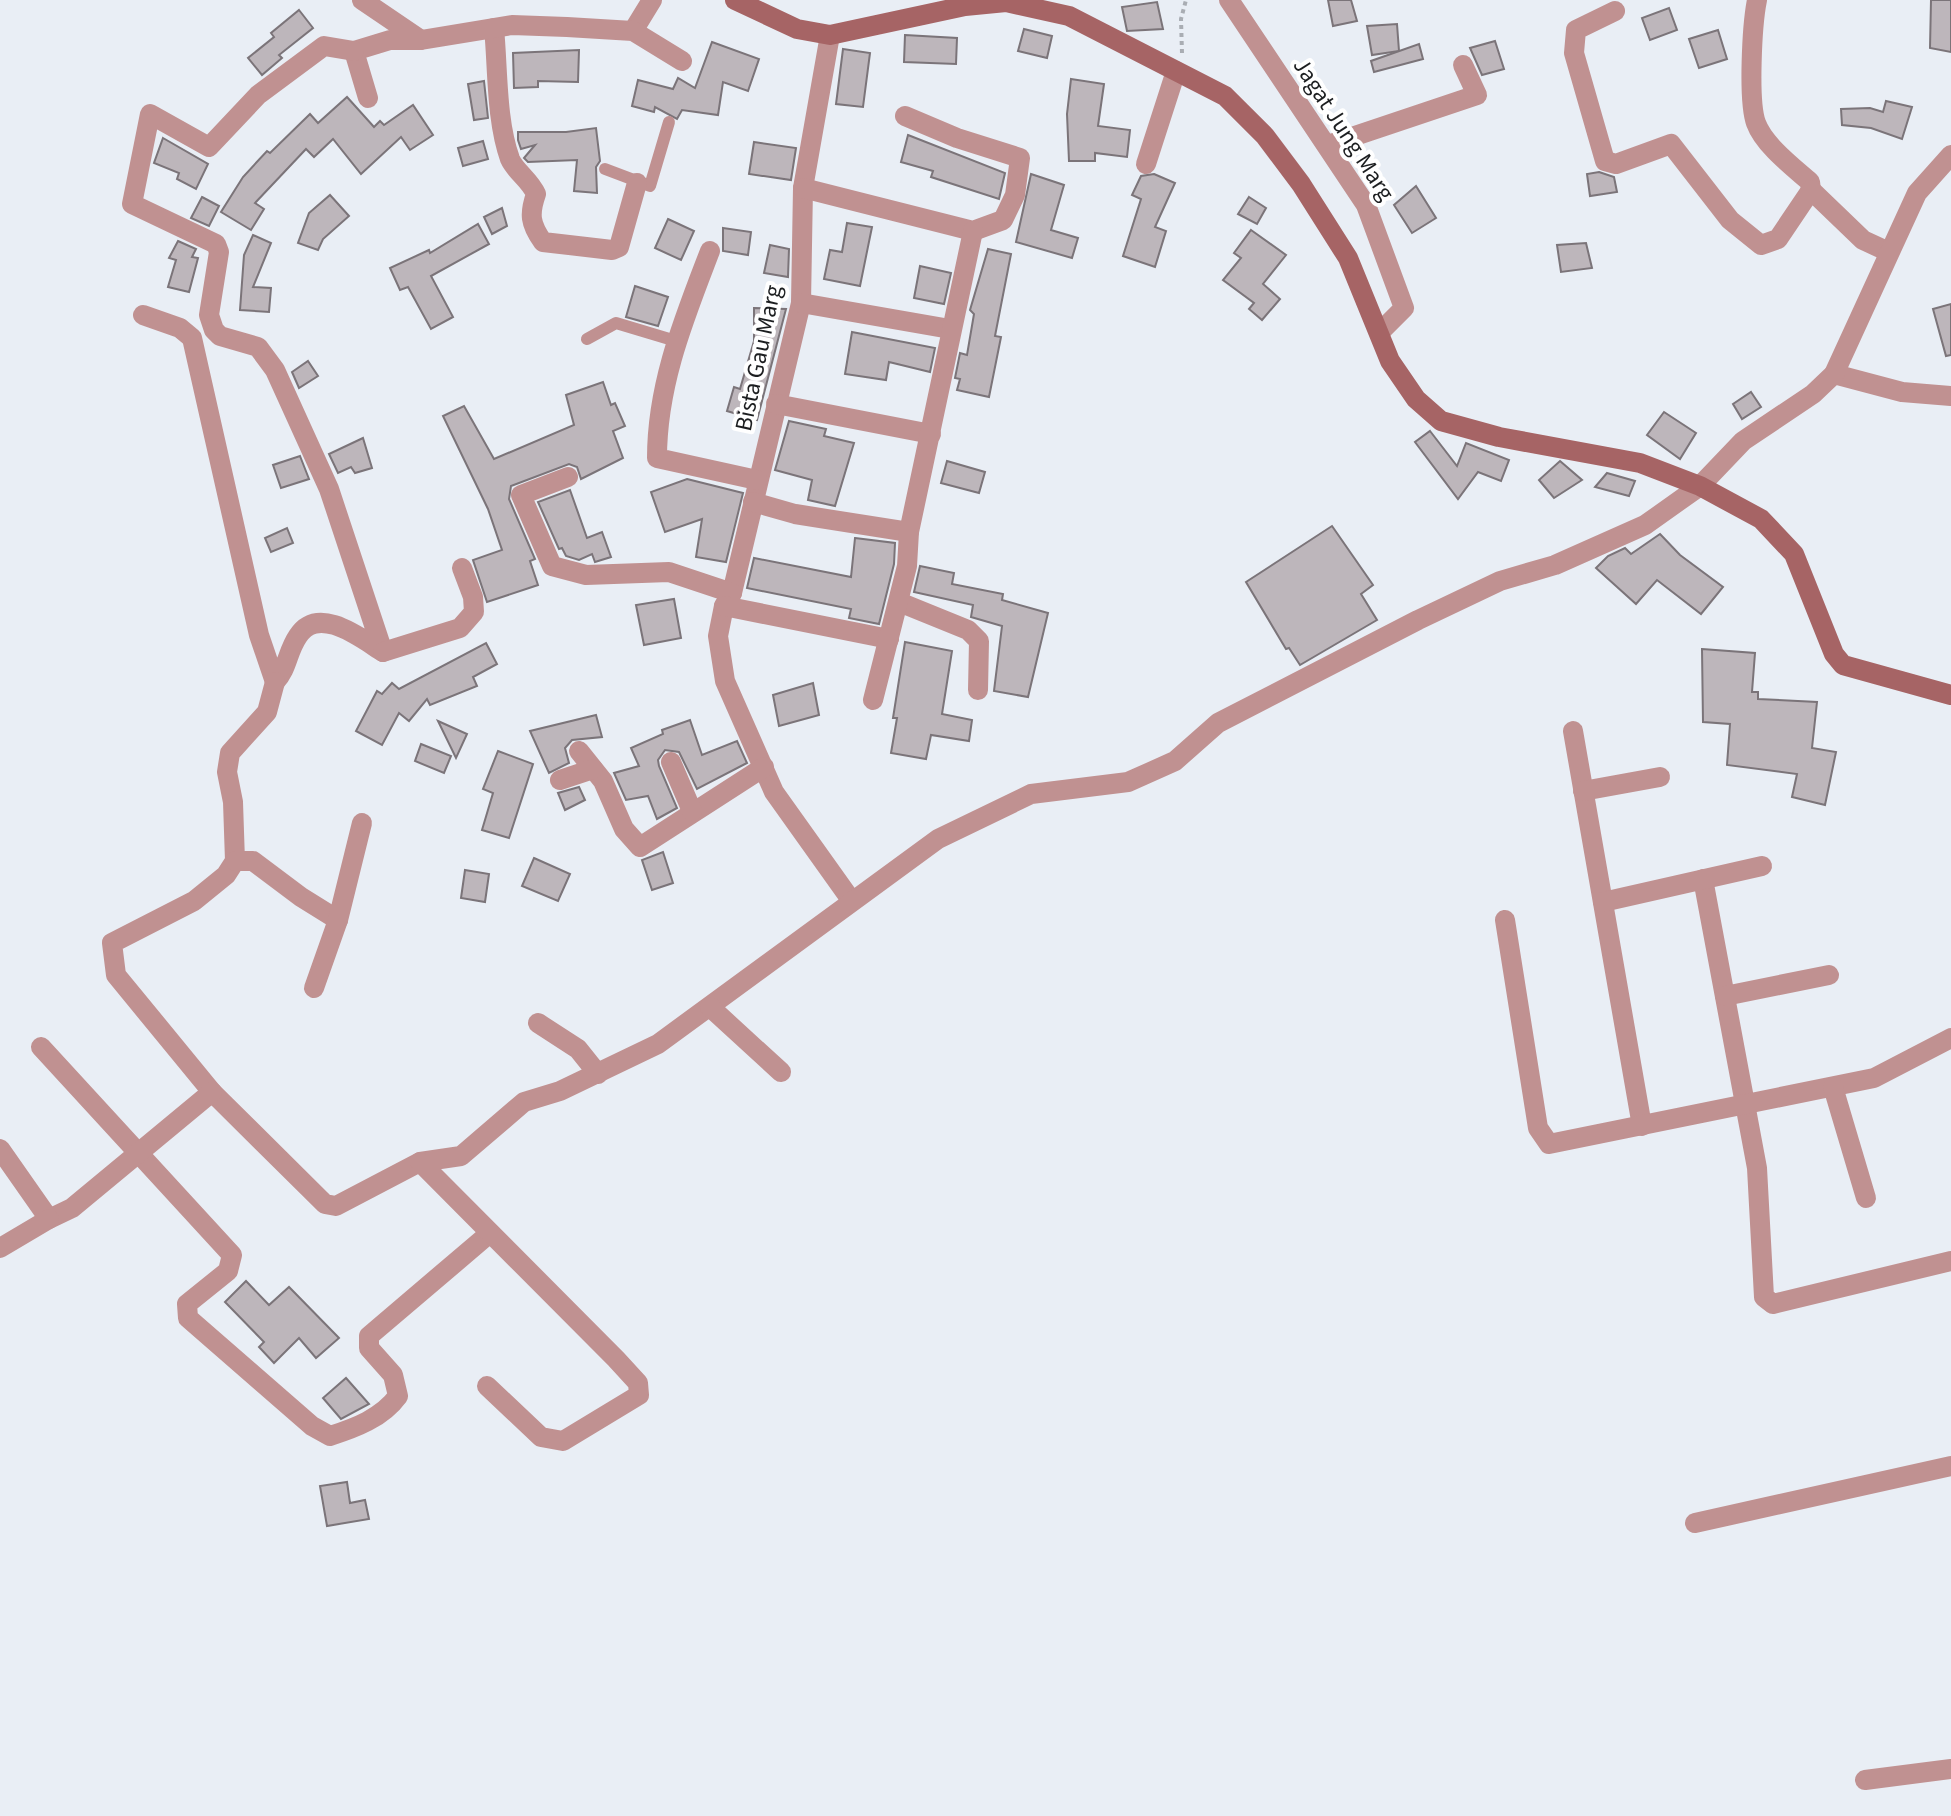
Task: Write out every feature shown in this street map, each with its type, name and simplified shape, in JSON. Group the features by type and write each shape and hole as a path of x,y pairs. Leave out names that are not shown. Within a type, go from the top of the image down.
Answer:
{"main road":[{"path":"735,0 797,29 830,35 965,6 1006,2 1069,16 1225,96 1265,136 1301,184 1348,258 1381,331 1390,361 1416,399 1441,421 1499,437 1640,463 1700,486 1761,519 1794,554 1834,654 1843,665 1951,695"}],"street":[{"path":"362,0 421,40"},
{"path":"633,31 652,0"},
{"name":"Jagat Jung Marg","path":"1229,0 1366,205 1404,308 1381,331"},
{"path":"1757,0 1753,76 1756,124 1810,182 1811,190 1863,240 1889,252"},
{"path":"1615,11 1576,30 1574,53 1605,161 1616,164 1671,144 1730,220 1761,245 1778,239 1811,190"},
{"path":"383,652 334,502 275,370 258,347 220,336 214,330 209,315 219,252 216,244 132,204 150,114 209,147 258,95 324,46 354,51 390,40 421,40 494,28 540,26 633,31 682,61"},
{"path":"494,28 503,118 511,161 530,181 536,194 529,214 534,230 543,242 612,250 619,247 637,183"},
{"name":"Bista Gau Marg","path":"830,35 803,188 801,303 718,636 721,668 774,792 851,900"},
{"path":"354,51 368,98"},
{"path":"1328,145 1477,95 1463,65"},
{"path":"1146,164 1176,71"},
{"path":"803,188 973,231 1003,220 1015,195 1020,158 957,138 905,116"},
{"path":"462,568 473,597 474,612 460,628 383,652 338,624 313,625 298,635 286,670 275,682 267,712 230,753 227,772 233,802 235,861 226,875 194,901 112,943 116,975 212,1092 325,1204 336,1206 420,1162 461,1156 524,1102 598,1074 658,1044 938,839 1031,794 1128,782 1175,761 1218,723 1500,581 1555,565 1645,525 1700,486 1743,441 1813,394 1834,374 1917,193 1951,155"},
{"path":"873,700 899,602 909,532 973,231"},
{"path":"710,251 676,341 661,400 657,458 757,480"},
{"path":"801,303 950,329"},
{"path":"143,315 180,328 192,338 259,635 275,682"},
{"path":"192,338 214,330"},
{"path":"1834,374 1902,392 1951,396"},
{"path":"776,404 931,434"},
{"path":"568,477 521,495 552,566 586,575 669,572 728,600 889,639"},
{"path":"753,502 808,517 909,532"},
{"path":"899,602 968,630 979,641 978,690"},
{"path":"1573,731 1642,1126"},
{"path":"579,751 603,781 624,829 640,847 764,767"},
{"path":"671,762 692,811"},
{"path":"560,780 593,769"},
{"path":"1583,791 1660,777"},
{"path":"314,988 338,920 362,823"},
{"path":"235,861 253,861 338,920"},
{"path":"1603,902 1762,866"},
{"path":"1703,879 1757,1168 1762,1283 1769,1304 1908,1274 1951,1261"},
{"path":"1505,920 1538,1128 1544,1140 1560,1144 1874,1078 1951,1038"},
{"path":"1725,996 1829,975"},
{"path":"710,1007 781,1072"},
{"path":"538,1023 578,1049 598,1074"},
{"path":"41,1047 232,1255 228,1271 187,1304 188,1318 312,1426 330,1436 354,1429 389,1408 398,1396 393,1375 369,1348 369,1336 490,1233"},
{"path":"1833,1087 1866,1198"},
{"path":"0,1248 72,1208 212,1092"},
{"path":"0,1149 49,1219"},
{"path":"420,1162 616,1359 638,1383 639,1395 563,1441 541,1437 487,1386"},
{"path":"1695,1523 1951,1466"},
{"path":"1865,1780 1951,1769"}],"lane":[{"path":"605,169 650,186 669,122"},
{"path":"587,339 616,323 676,341"}],"path":[{"path":"1176,71 1183,52 1181,19 1186,0"}],"building":[{"path":"1328,0 1351,0 1357,21 1333,26"},
{"path":"1931,0 1951,0 1951,52 1930,48"},
{"path":"1157,2 1163,29 1127,31 1122,7"},
{"path":"1669,8 1677,30 1650,40 1642,18"},
{"path":"299,10 313,28 279,55 282,58 262,75 248,58 274,37 271,33"},
{"path":"1397,24 1399,51 1372,55 1367,26"},
{"path":"1024,29 1052,36 1047,58 1018,51"},
{"path":"1718,30 1727,59 1699,68 1689,39"},
{"path":"905,35 957,38 956,64 904,62"},
{"path":"1495,41 1504,69 1482,75 1470,48"},
{"path":"712,42 759,59 748,91 723,82 718,115 682,110 677,119 655,107 654,112 632,106 638,80 673,89 678,78 695,88"},
{"path":"1419,44 1423,59 1374,72 1371,61"},
{"path":"843,49 870,53 863,107 836,104"},
{"path":"579,50 578,82 538,81 538,87 514,88 513,53"},
{"path":"1071,79 1104,84 1098,126 1130,130 1127,157 1095,153 1095,161 1069,161 1067,114"},
{"path":"484,81 488,118 474,120 468,84"},
{"path":"347,97 374,127 380,121 384,125 413,105 433,135 410,150 401,137 361,174 333,139 314,157 306,149 255,203 264,209 251,230 221,212 243,177 267,151 270,153 310,114 318,123"},
{"path":"1886,101 1912,107 1902,139 1871,128 1842,125 1841,109 1870,108 1883,112"},
{"path":"596,128 600,161 596,167 597,193 574,191 577,160 528,162 524,158 535,145 521,149 518,140 518,132 566,132"},
{"path":"908,135 1005,173 999,199 931,177 933,171 901,162"},
{"path":"163,138 208,164 196,189 177,179 179,173 154,163"},
{"path":"483,141 488,159 463,166 458,148"},
{"path":"754,142 796,148 791,180 749,174"},
{"path":"1599,172 1614,177 1617,192 1590,196 1587,174"},
{"path":"1031,174 1064,185 1051,230 1078,238 1072,258 1016,242"},
{"path":"1154,174 1175,183 1155,227 1166,231 1155,267 1123,256 1141,199 1132,195 1141,176"},
{"path":"1416,186 1436,218 1412,233 1394,205"},
{"path":"330,195 349,216 323,239 318,250 298,243 309,213"},
{"path":"202,197 219,206 209,226 191,218"},
{"path":"1249,197 1266,208 1257,224 1238,214"},
{"path":"502,208 507,226 492,234 484,217"},
{"path":"668,219 694,231 681,260 655,248"},
{"path":"847,223 872,227 860,286 824,279 830,250 842,252"},
{"path":"478,224 489,244 431,276 453,317 431,329 408,287 400,290 390,268 429,250 430,253"},
{"path":"723,228 751,232 748,255 723,251"},
{"path":"1251,230 1286,255 1263,284 1280,299 1262,320 1249,309 1254,303 1223,280 1241,258 1234,253"},
{"path":"253,235 271,243 253,287 271,288 269,312 240,310 244,255"},
{"path":"178,241 196,249 192,257 198,258 189,292 168,287 176,260 169,258"},
{"path":"1586,243 1592,268 1561,272 1557,245"},
{"path":"770,245 789,249 788,277 764,273"},
{"path":"988,249 1011,254 995,336 1001,337 989,397 957,390 960,379 955,378 960,353 967,355 974,314 970,310"},
{"path":"920,266 951,273 944,304 914,298"},
{"path":"635,286 668,297 658,326 626,317"},
{"path":"1951,304 1951,355 1946,356 1933,309"},
{"path":"754,308 786,309 757,420 727,411 734,387 740,389 754,341"},
{"path":"852,332 935,348 930,372 889,362 886,380 845,374"},
{"path":"308,361 318,376 299,388 292,372"},
{"path":"603,382 611,405 615,403 625,426 613,431 623,458 581,479 577,467 569,464 511,486 509,499 535,559 530,561 538,585 487,602 473,560 502,550 488,509 443,416 464,406 494,459 574,425 566,395"},
{"path":"1751,392 1761,407 1742,419 1733,404"},
{"path":"1664,412 1696,433 1680,459 1647,435"},
{"path":"789,421 826,429 824,436 854,443 835,506 808,500 812,480 775,470"},
{"path":"1430,431 1457,466 1466,443 1509,460 1501,481 1478,472 1458,499 1415,442"},
{"path":"363,438 372,468 355,473 351,467 338,473 329,454"},
{"path":"300,456 309,479 281,488 273,465"},
{"path":"947,461 985,472 979,493 941,483"},
{"path":"1560,461 1582,480 1554,498 1539,480"},
{"path":"1607,473 1635,481 1629,496 1595,487"},
{"path":"687,479 743,493 726,562 696,557 702,519 665,532 651,492"},
{"path":"570,490 587,538 602,532 611,557 595,562 592,554 579,560 566,556 562,548 559,549 538,502"},
{"path":"1332,526 1373,585 1361,594 1377,620 1300,665 1289,648 1286,649 1246,582"},
{"path":"287,528 293,543 271,552 265,538"},
{"path":"1660,534 1680,555 1723,587 1701,614 1657,580 1636,604 1596,568 1608,556 1625,548 1631,554"},
{"path":"855,538 895,543 894,564 879,624 849,618 851,609 747,588 754,558 851,577"},
{"path":"920,566 954,573 952,584 1003,594 1002,600 1048,613 1028,697 994,691 1002,626 971,617 973,605 914,592"},
{"path":"674,599 681,638 644,645 636,605"},
{"path":"905,642 952,651 942,714 972,720 969,741 931,735 926,759 891,753"},
{"path":"486,643 497,664 473,677 477,686 430,705 427,699 409,721 399,713 382,745 356,731 377,691 382,694 392,683 399,689"},
{"path":"1702,649 1755,653 1752,692 1758,692 1758,699 1817,702 1812,748 1836,752 1825,805 1792,797 1797,774 1727,765 1730,724 1703,722"},
{"path":"813,683 819,715 779,726 773,695"},
{"path":"596,715 602,737 572,740 565,748 569,763 549,773 530,731"},
{"path":"690,720 702,755 737,741 747,763 697,789 679,752 665,750 658,760 659,766 677,808 657,819 648,796 626,800 614,773 639,766 631,748 663,734 662,730"},
{"path":"438,721 467,734 456,758"},
{"path":"421,744 451,756 444,773 415,761"},
{"path":"498,751 533,764 509,838 482,830 493,793 483,789"},
{"path":"579,787 585,800 565,810 558,793"},
{"path":"663,852 673,883 652,890 642,860"},
{"path":"534,858 570,874 558,901 522,886"},
{"path":"465,870 489,874 485,902 461,898"},
{"path":"246,1281 269,1305 289,1287 339,1338 316,1358 299,1338 274,1363 259,1347 264,1342 225,1302"},
{"path":"346,1378 369,1404 341,1419 323,1398"},
{"path":"347,1482 350,1503 365,1500 369,1519 327,1526 320,1486"}]}
